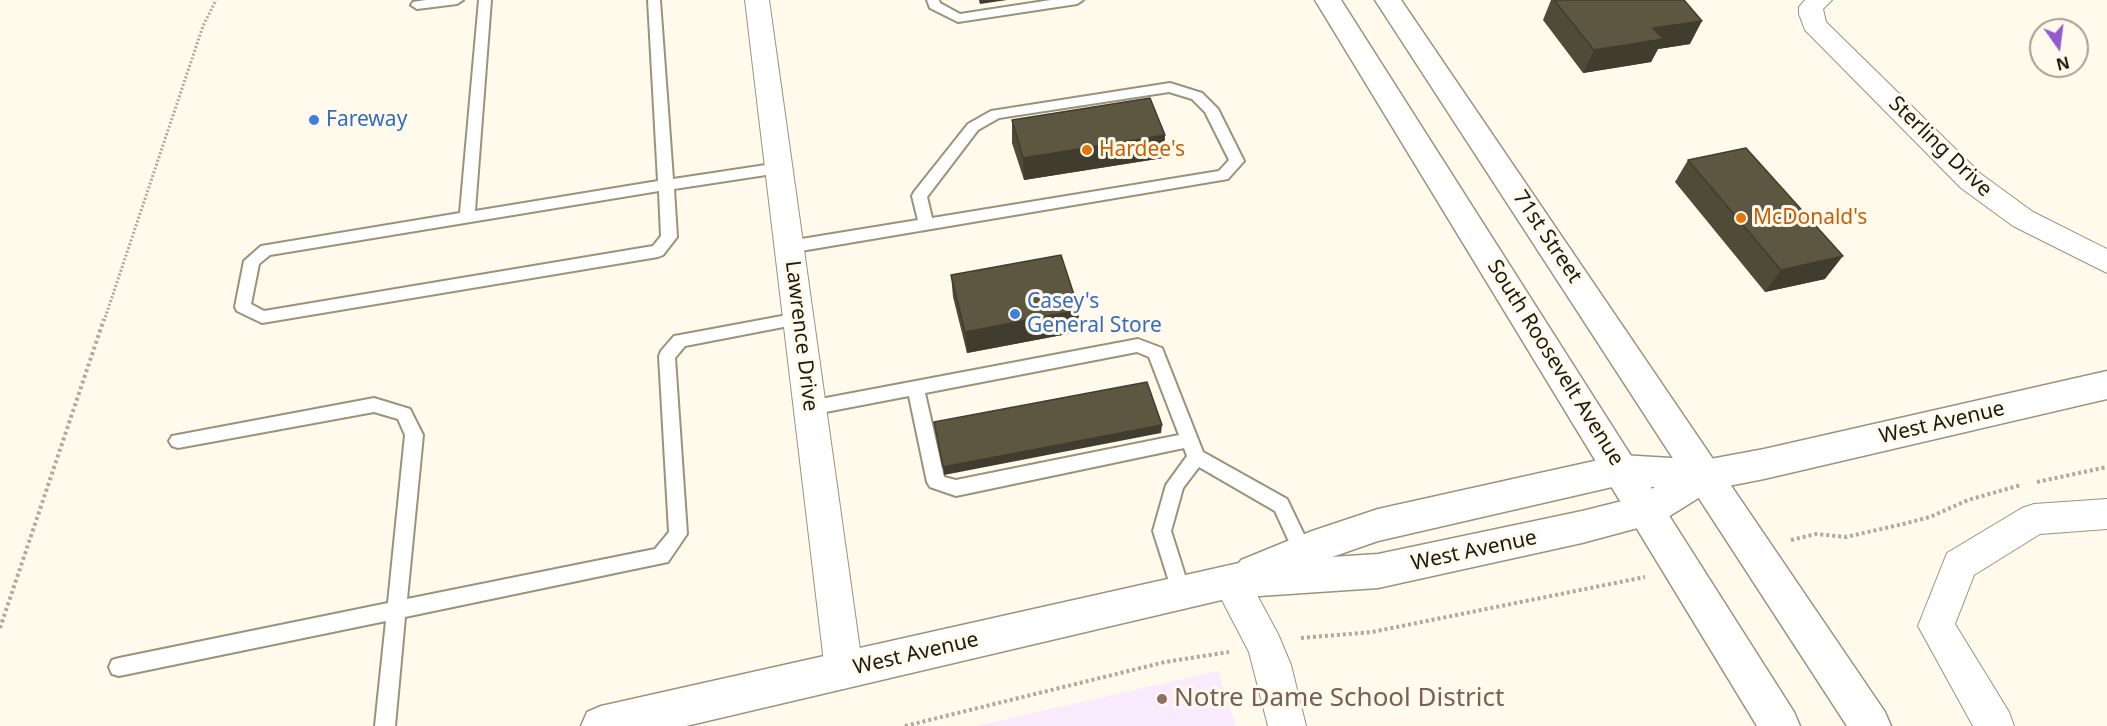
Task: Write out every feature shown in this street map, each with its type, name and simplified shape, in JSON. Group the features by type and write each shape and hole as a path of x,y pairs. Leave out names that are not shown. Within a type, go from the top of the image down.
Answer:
{"main road":[{"name":"South Roosevelt Avenue","path":"1328,0 1780,726"},
{"name":"71st Street","path":"1388,0 1706,475"},
{"name":"West Avenue","path":"1230,581 1303,551 1388,522 1621,470 1706,475 1764,464 2107,385"},
{"name":"West Avenue","path":"601,726 1230,581 1346,575 1397,568 1647,511 1706,475"},
{"path":"1706,475 1871,726"}],"street":[{"name":"Lawrence Drive","path":"758,0 844,671"},
{"name":"Sterling Drive","path":"1820,0 1811,7 1814,25 1971,181 2023,219 2107,262"},
{"path":"1995,726 1936,626 1960,564 2034,519 2107,514"},
{"path":"1230,581 1265,646 1287,726"}],"lane":[{"path":"417,5 457,0"},
{"path":"467,218 485,0"},
{"path":"654,0 666,185 669,237 658,251 262,317 243,307 252,261 266,250 666,185 779,168"},
{"path":"933,0 934,5 958,18 1077,0"},
{"path":"789,247 1223,175 1237,161 1211,109 1197,96 1170,87 996,114 974,127 919,196 926,224"},
{"path":"119,667 661,556 678,534 668,356 680,341 798,319"},
{"path":"810,408 1138,345 1156,353 1193,449 1281,505 1303,551"},
{"path":"915,387 936,482 956,488 1193,449"},
{"path":"178,441 374,405 404,414 414,435 385,726"},
{"path":"1181,591 1162,531 1175,485 1193,449"}],"path":[{"path":"0,628 202,26 216,0"},
{"path":"1754,549 1816,534 1846,537 1930,517 1968,500 2007,488 2107,467"},
{"path":"905,726 1166,662 1303,638 1371,632 1627,582 1682,567"}],"shaded area":[{"name":"Notre Dame School District","path":"1218,671 1236,726 976,726"}],"building":[{"path":"1554,0 1684,0 1702,21 1653,28 1663,39 1594,50"},
{"path":"1150,98 1165,135 1023,158 1012,120"},
{"path":"1746,148 1843,256 1781,270 1688,160"},
{"path":"1061,255 1079,310 965,332 951,275"},
{"name":"Casey's General Store","path":"1147,382 1162,425 943,467 934,422"}],"place":[{"name":"Fareway","path":"314,120"},
{"name":"Hardee's","path":"1087,150"},
{"name":"McDonald's","path":"1741,218"},
{"name":"Casey's General Store","path":"1015,314"},
{"name":"Notre Dame School District","path":"1162,699"}]}
